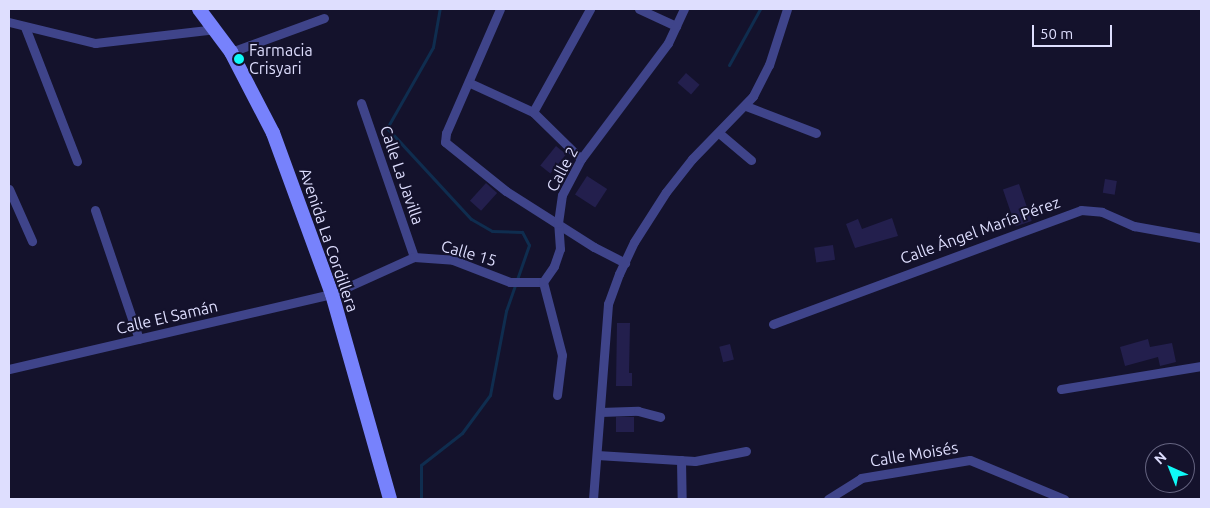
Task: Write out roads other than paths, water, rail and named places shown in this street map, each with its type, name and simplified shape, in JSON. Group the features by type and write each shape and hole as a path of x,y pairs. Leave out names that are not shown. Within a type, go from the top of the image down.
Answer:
{"main road":[{"name":"Avenida La Cordillera","path":"199,9 216,29 231,52 273,133 332,294 390,499"}],"street":[{"path":"500,9 470,83 446,133 445,142 506,190 625,263"},
{"path":"533,112 590,9"},
{"path":"638,9 676,26"},
{"name":"Calle 2","path":"543,282 558,258 558,223 562,195 581,159 632,95 668,43 684,9"},
{"path":"593,499 608,304 625,263 666,192 692,158 746,106 762,80 787,9"},
{"path":"231,52 324,18"},
{"path":"9,22 95,43 216,29"},
{"path":"24,27 77,161"},
{"path":"470,83 533,112 581,159"},
{"name":"Calle La Javilla","path":"361,102 414,257"},
{"path":"746,106 816,133"},
{"path":"719,133 751,160"},
{"path":"9,189 32,241"},
{"path":"95,210 139,339"},
{"name":"Calle Ángel María Pérez","path":"773,324 1081,210 1102,212 1134,226 1201,238"},
{"name":"Calle 15","path":"332,294 414,257 453,260 510,282 525,284 543,282"},
{"path":"543,282 562,355 557,395"},
{"name":"Calle El Samán","path":"9,368 332,294"},
{"path":"1061,389 1201,366"},
{"path":"600,412 638,411 660,417"},
{"path":"597,456 682,460 746,451"},
{"path":"682,460 682,499"},
{"name":"Calle Moisés","path":"833,498 861,478 970,460 1064,499"}],"waterway":[{"path":"421,499 421,465 462,433 490,395 506,311 529,245 522,232 492,231 471,219 387,128 433,47 440,9"},
{"path":"729,65 760,9"}],"place":[{"name":"Farmacia Crisyari","path":"239,59"}]}
